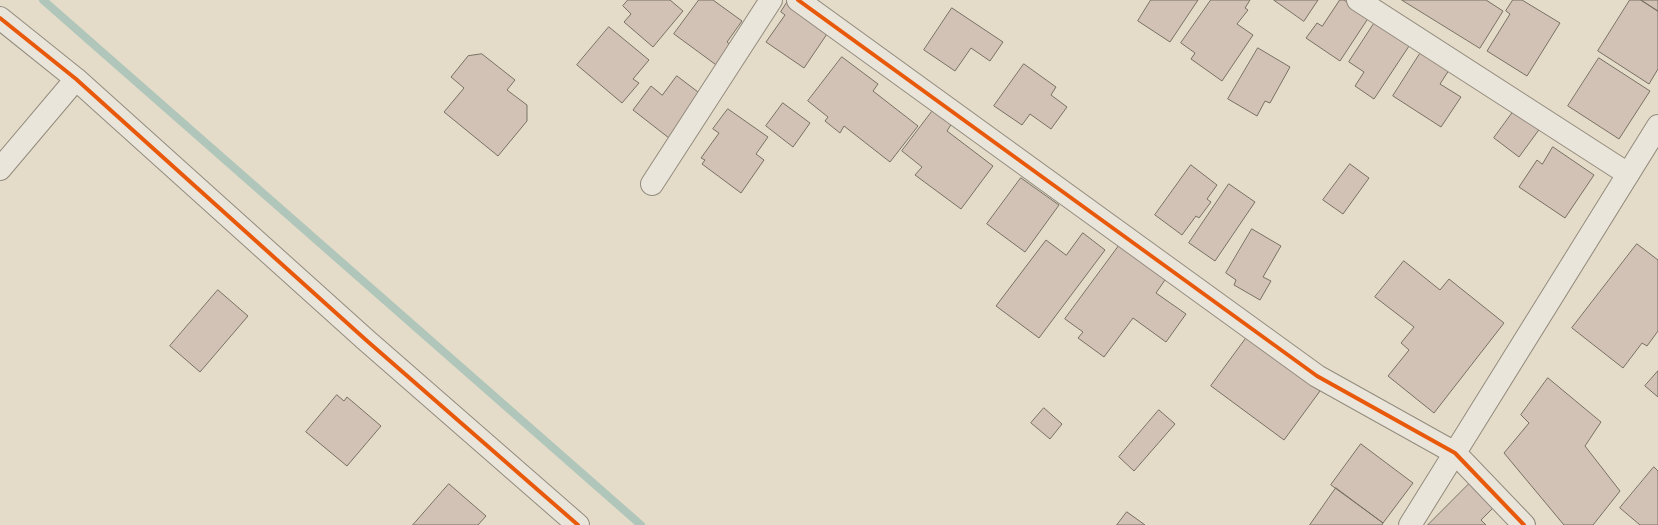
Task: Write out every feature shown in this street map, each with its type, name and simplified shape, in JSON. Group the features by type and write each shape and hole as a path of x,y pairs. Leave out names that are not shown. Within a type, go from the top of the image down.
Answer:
{"street":[{"path":"652,184 770,0"},
{"path":"798,0 1317,376 1455,454 1524,525"},
{"path":"1358,0 1628,174"},
{"path":"0,18 76,79 366,340 578,525"},
{"path":"0,169 76,79"},
{"path":"1410,525 1658,126"}],"building":[{"path":"628,0 670,0 683,11 653,47 624,22 631,14 623,6"},
{"path":"699,0 713,0 742,21 727,42 734,47 719,67 674,34"},
{"path":"1151,0 1198,0 1170,42 1138,21"},
{"path":"1211,0 1250,0 1245,8 1248,10 1237,24 1253,35 1222,81 1191,59 1195,53 1181,43"},
{"path":"1274,0 1318,0 1304,21"},
{"path":"1340,0 1344,0 1369,17 1340,61 1306,38 1317,23 1322,26"},
{"path":"1402,0 1486,0 1503,11 1480,48"},
{"path":"1513,0 1522,0 1560,23 1527,76 1487,51 1510,14 1506,11"},
{"path":"1630,0 1641,0 1658,11 1658,69 1649,84 1598,51"},
{"path":"1641,0 1658,0 1658,11"},
{"path":"788,1 807,14 804,18 827,34 804,68 766,42 785,15 781,12"},
{"path":"952,8 1003,42 990,61 971,48 955,71 924,50"},
{"path":"1379,16 1413,40 1374,99 1355,86 1364,72 1349,62"},
{"path":"609,27 649,60 633,79 639,83 622,103 577,65"},
{"path":"1258,48 1290,67 1270,103 1265,101 1257,116 1228,99"},
{"path":"1423,49 1451,67 1440,84 1461,97 1441,127 1393,96"},
{"path":"482,54 515,80 507,90 527,105 527,121 498,156 444,112 464,88 451,77 468,56"},
{"path":"842,57 878,84 873,91 918,126 890,162 844,126 840,133 825,121 828,117 808,101"},
{"path":"1599,58 1650,91 1619,139 1568,106"},
{"path":"1024,64 1056,87 1051,95 1067,107 1051,129 1030,114 1022,125 994,106"},
{"path":"677,76 702,95 669,138 633,110 651,86 662,95"},
{"path":"783,103 810,123 793,147 766,126"},
{"path":"1516,108 1541,127 1519,157 1494,138"},
{"path":"728,109 768,137 756,154 764,160 741,193 702,164 705,160 701,158 719,133 713,129"},
{"path":"934,109 952,123 947,131 993,166 961,209 915,175 922,167 902,151"},
{"path":"1553,147 1594,175 1565,218 1519,187 1537,160 1542,164"},
{"path":"1350,164 1369,178 1343,214 1323,200"},
{"path":"1191,165 1217,185 1207,199 1211,202 1199,218 1196,216 1182,235 1155,215"},
{"path":"1021,178 1059,205 1025,252 987,224"},
{"path":"1229,184 1255,202 1215,261 1189,243"},
{"path":"1252,229 1281,246 1263,277 1271,281 1260,300 1234,285 1236,280 1226,273"},
{"path":"1083,233 1105,250 1039,338 996,306 1046,240 1066,255"},
{"path":"1121,243 1167,277 1156,293 1186,314 1166,342 1133,318 1104,357 1078,338 1083,332 1065,319"},
{"path":"1637,244 1658,260 1658,331 1647,346 1642,343 1623,368 1572,328"},
{"path":"1404,261 1440,290 1449,279 1504,323 1434,413 1388,376 1409,350 1401,343 1414,327 1375,297"},
{"path":"218,290 248,316 200,372 170,346"},
{"path":"1247,337 1320,391 1284,440 1211,386"},
{"path":"1658,371 1658,397 1645,386"},
{"path":"1548,378 1601,422 1585,446 1620,491 1593,525 1564,525 1504,453 1529,423 1521,415"},
{"path":"337,395 344,401 347,397 381,426 347,466 306,432"},
{"path":"1044,408 1062,424 1050,439 1031,423"},
{"path":"1159,410 1175,424 1134,471 1119,457"},
{"path":"1361,444 1413,483 1383,523 1331,485"},
{"path":"1654,467 1658,471 1658,525 1640,525 1620,508"},
{"path":"449,484 486,516 478,525 413,525"},
{"path":"1469,484 1493,508 1481,520 1486,525 1428,525"},
{"path":"1336,488 1383,523 1382,525 1310,525"},
{"path":"1127,512 1145,525 1117,525"}],"waterway":[{"path":"43,0 641,525"}],"cycle path":[{"path":"798,0 1317,376 1455,453 1524,525"},
{"path":"0,18 76,79 366,340 578,525"}]}
